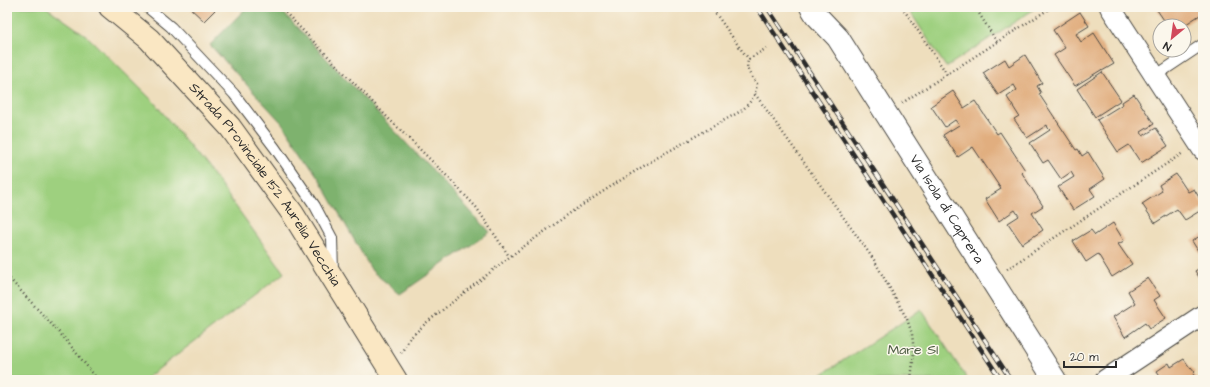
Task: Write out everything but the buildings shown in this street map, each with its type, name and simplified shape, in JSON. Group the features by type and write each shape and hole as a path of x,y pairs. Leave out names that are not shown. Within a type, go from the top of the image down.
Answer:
{"main road":[{"name":"Strada Provinciale 152 Aurelia Vecchia","path":"110,7 149,39 230,126 293,214 393,376"}],"street":[{"name":"Via Isola di Caprera","path":"811,7 816,15 838,38 1054,380"},
{"name":"Via Isola di Caprera","path":"829,7 838,38"},
{"path":"1110,7 1155,76 1195,150"},
{"path":"1105,380 1203,315"}],"lane":[{"path":"147,7 171,28 234,94 275,148 315,206 332,238 333,279"},
{"path":"1155,76 1203,44"}],"path":[{"path":"280,7 476,207 509,257"},
{"path":"711,7 743,52 749,58"},
{"path":"975,7 997,42"},
{"path":"886,113 1052,7"},
{"path":"904,8 947,74"},
{"path":"393,376 410,338 426,323 509,257 573,211 621,180 660,156 742,111 750,103 755,94 757,84 749,73 747,66 749,58 767,48"},
{"path":"755,94 874,260 907,319 912,334 914,352 911,380"},
{"path":"990,279 1195,150"},
{"path":"7,276 66,340 98,380"}],"green space":[{"path":"7,7 46,7 87,36 153,101 216,179 284,273 144,380 7,380"},
{"path":"247,7 278,7 490,232 400,294 372,271 320,180 282,123 210,45"},
{"path":"907,7 1031,7 1033,10 946,67"},
{"name":"Mare SI","path":"921,309 968,380 813,380 907,319"}],"railway":[{"path":"757,7 1001,380"},
{"path":"767,7 1011,380"}]}
